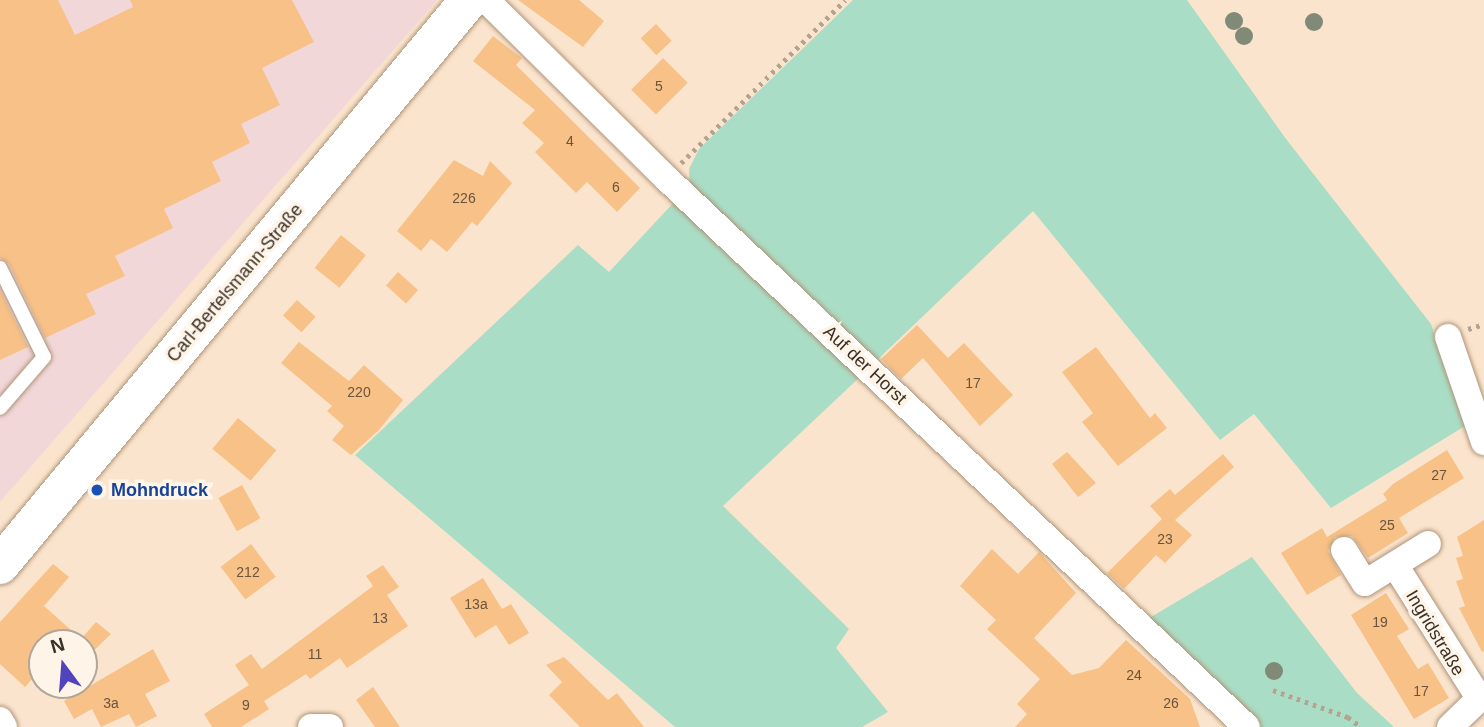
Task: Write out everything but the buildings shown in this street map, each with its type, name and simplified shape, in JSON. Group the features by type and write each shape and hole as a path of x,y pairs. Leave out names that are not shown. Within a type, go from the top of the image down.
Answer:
{"main road":[{"name":"Carl-Bertelsmann-Straße","path":"0,565 469,0"}],"street":[{"name":"Auf der Horst","path":"486,0 666,178 1247,727"},
{"path":"1448,337 1484,442"},
{"path":"1344,550 1365,583 1428,544"},
{"name":"Ingridstraße","path":"1395,565 1481,696 1450,727"},
{"path":"0,720 5,727"},
{"path":"311,727 330,727"}],"lane":[{"path":"0,268 44,357 0,408"}],"path":[{"path":"666,178 845,0"},
{"path":"1273,690 1348,717 1361,727"}],"shaded area":[{"path":"0,0 437,0 0,502"}],"green space":[{"path":"853,0 1187,0 1286,139 1431,324 1465,426 1331,508 1254,414 1220,440 1033,211 875,362 690,188 689,169 699,149"},
{"path":"676,200 862,375 723,506 849,629 836,648 888,712 862,727 675,727 355,455 578,245 609,272"},
{"path":"1252,557 1357,693 1394,727 1258,727 1146,620"}],"place":[{"name":"Mohndruck","path":"97,490"}]}
